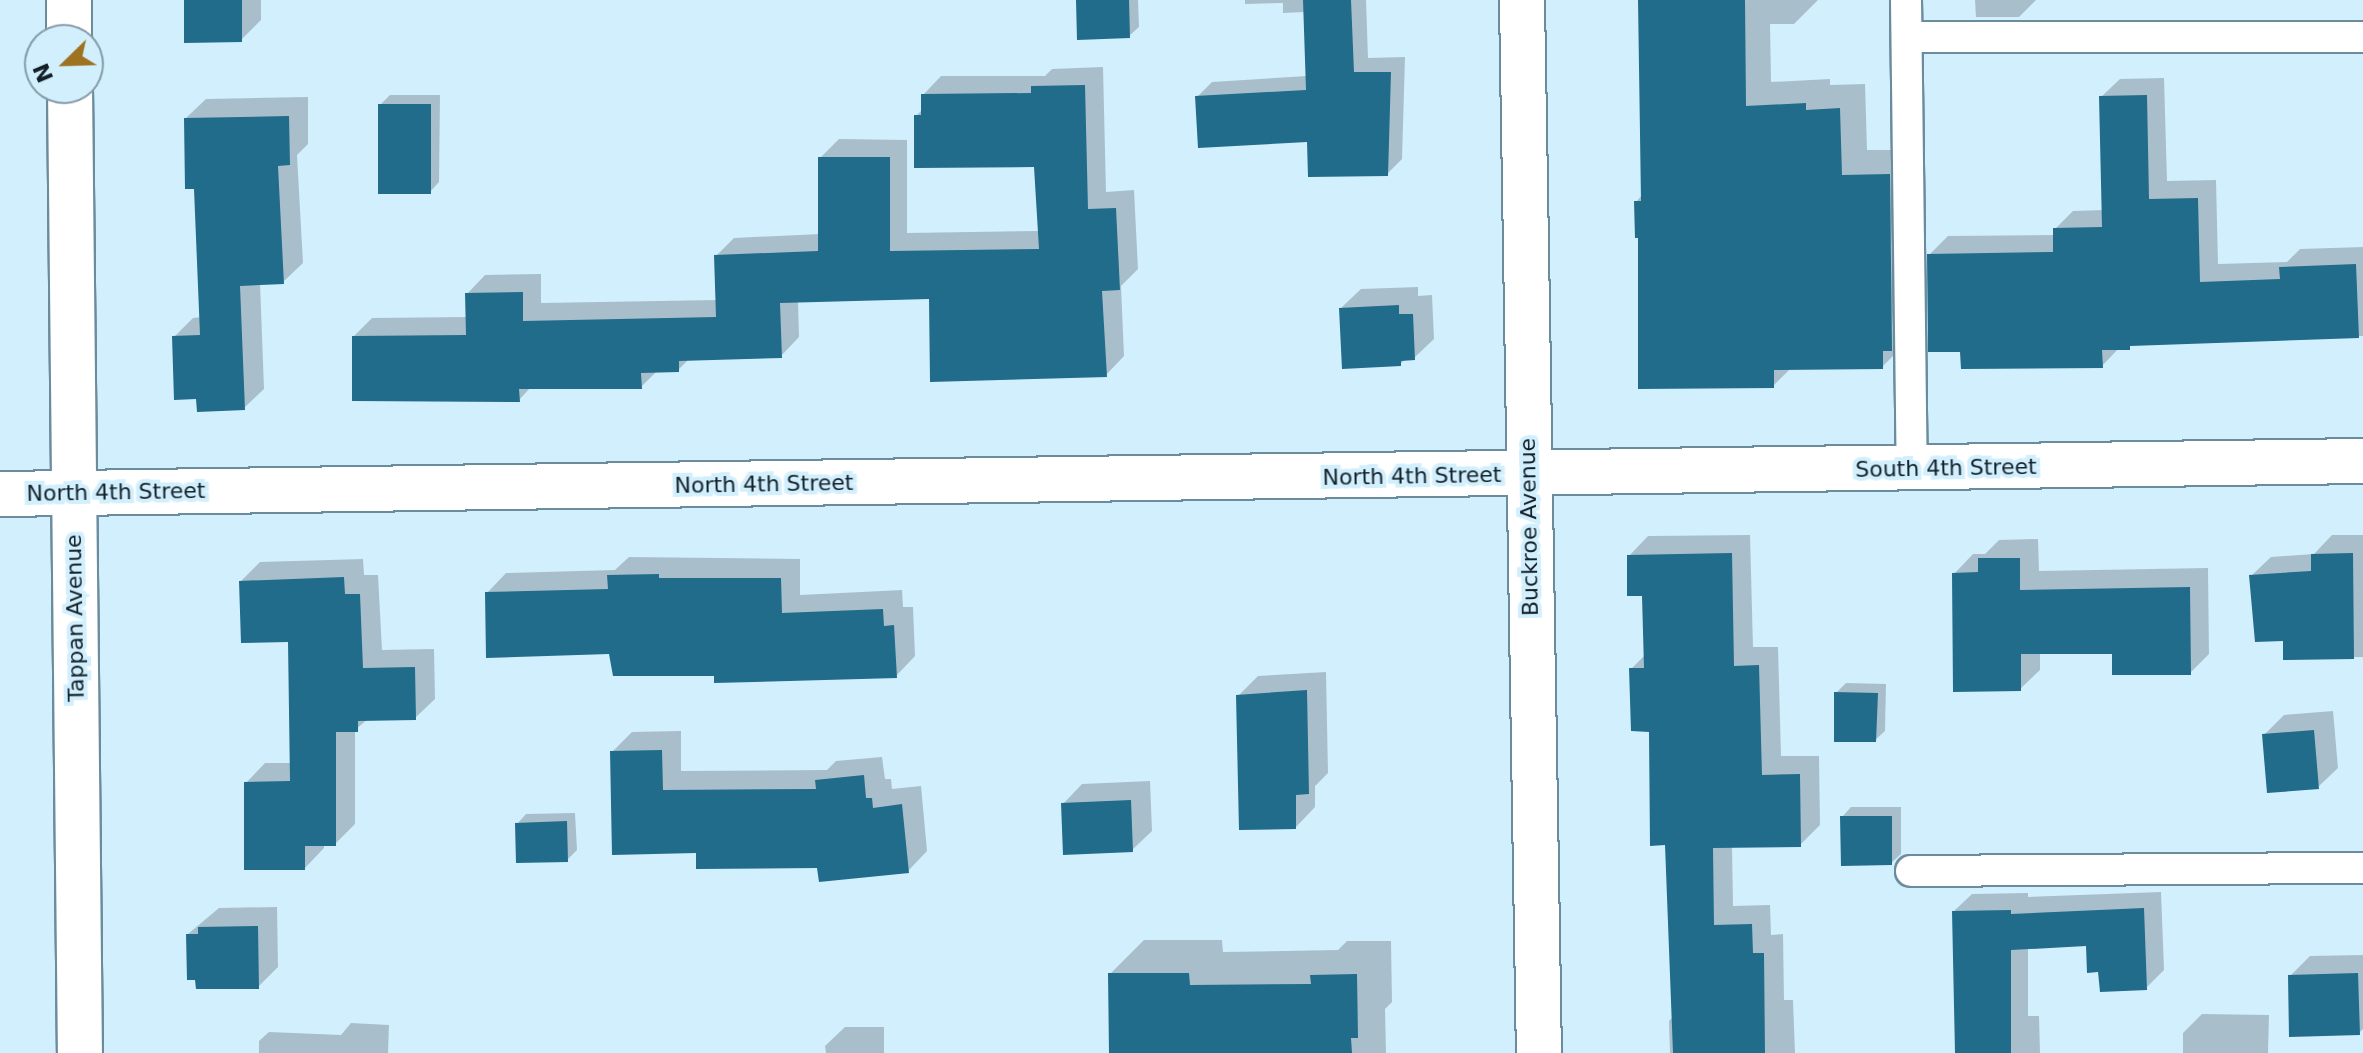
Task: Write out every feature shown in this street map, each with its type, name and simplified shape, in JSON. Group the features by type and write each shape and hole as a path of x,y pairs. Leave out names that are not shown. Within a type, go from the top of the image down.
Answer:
{"street":[{"path":"69,0 69,24"},
{"name":"Buckroe Avenue","path":"1522,0 1539,1053"},
{"name":"Tappan Avenue","path":"70,104 80,1053"},
{"name":"South 4th Street","path":"1528,474 2363,461"},
{"name":"North 4th Street","path":"0,494 1528,474"}],"lane":[{"path":"1906,0 1912,468"},
{"path":"1908,37 2363,37"},
{"path":"1911,871 2363,868"}],"building":[{"path":"184,0 242,0 242,42 184,43"},
{"path":"1076,0 1129,0 1130,38 1077,40"},
{"path":"1303,0 1351,0 1354,72 1391,72 1388,176 1308,177 1307,142 1198,148 1195,96 1306,90"},
{"path":"1638,0 1745,0 1746,106 1806,103 1806,110 1840,108 1842,175 1890,174 1892,351 1883,351 1883,369 1774,370 1774,388 1638,389 1638,238 1635,238 1634,201 1641,201"},
{"path":"1085,85 1088,209 1116,208 1120,290 1102,291 1107,377 930,382 929,299 780,303 782,358 679,361 679,372 641,373 642,389 519,389 520,402 352,401 352,336 466,335 465,293 523,292 523,321 716,317 714,255 818,251 818,157 890,157 890,251 1039,249 1034,167 914,168 914,115 921,115 921,94 1031,93 1031,86"},
{"path":"2147,95 2149,199 2198,198 2200,282 2280,279 2279,267 2356,264 2359,338 2130,346 2130,350 2102,350 2103,368 1961,369 1960,352 1928,352 1927,254 2053,252 2053,228 2102,227 2099,96"},
{"path":"378,104 431,104 431,194 378,194"},
{"path":"289,116 290,165 278,166 284,284 240,286 245,410 197,412 196,399 174,400 172,336 200,335 194,189 185,189 184,118"},
{"path":"1399,305 1399,314 1413,314 1415,360 1401,361 1401,366 1342,369 1339,308"},
{"path":"1732,553 1734,666 1759,665 1762,775 1800,774 1801,847 1713,848 1714,925 1752,924 1753,953 1764,953 1765,1053 1673,1053 1665,845 1650,846 1649,732 1631,731 1629,668 1644,668 1642,596 1627,596 1627,555"},
{"path":"2353,553 2354,659 2283,660 2283,641 2255,642 2249,575 2311,571 2311,554"},
{"path":"1978,558 2020,558 2020,590 2190,587 2191,675 2112,675 2112,654 2021,654 2021,691 1953,692 1952,573 1978,572"},
{"path":"659,574 659,578 781,578 782,613 883,609 884,626 894,625 897,678 714,683 714,676 613,676 609,654 486,658 485,592 608,589 607,575"},
{"path":"344,577 345,594 360,594 363,668 415,667 416,720 358,721 358,732 336,732 336,846 305,846 305,870 244,870 244,782 290,781 288,642 241,643 239,581"},
{"path":"1307,690 1309,794 1296,795 1296,829 1239,830 1236,695"},
{"path":"1834,692 1878,693 1876,742 1834,742"},
{"path":"2314,730 2319,789 2267,793 2262,734"},
{"path":"662,750 663,790 816,789 815,780 864,775 866,798 872,798 873,808 902,804 909,873 819,882 817,868 696,869 696,853 612,855 610,751"},
{"path":"1131,800 1133,852 1063,855 1061,803"},
{"path":"1840,816 1892,816 1892,865 1841,866"},
{"path":"567,821 568,862 516,863 515,823"},
{"path":"2144,908 2147,990 2100,992 2098,972 2087,973 2086,946 2011,950 2011,1053 1955,1053 1952,911 2011,910 2011,914"},
{"path":"258,926 259,989 196,989 195,980 187,980 186,934 198,934 198,927"},
{"path":"1108,973 1189,973 1190,985 1311,984 1310,975 1357,974 1358,1038 1351,1038 1352,1053 1109,1053"},
{"path":"2358,973 2360,1035 2289,1037 2288,975"}]}
